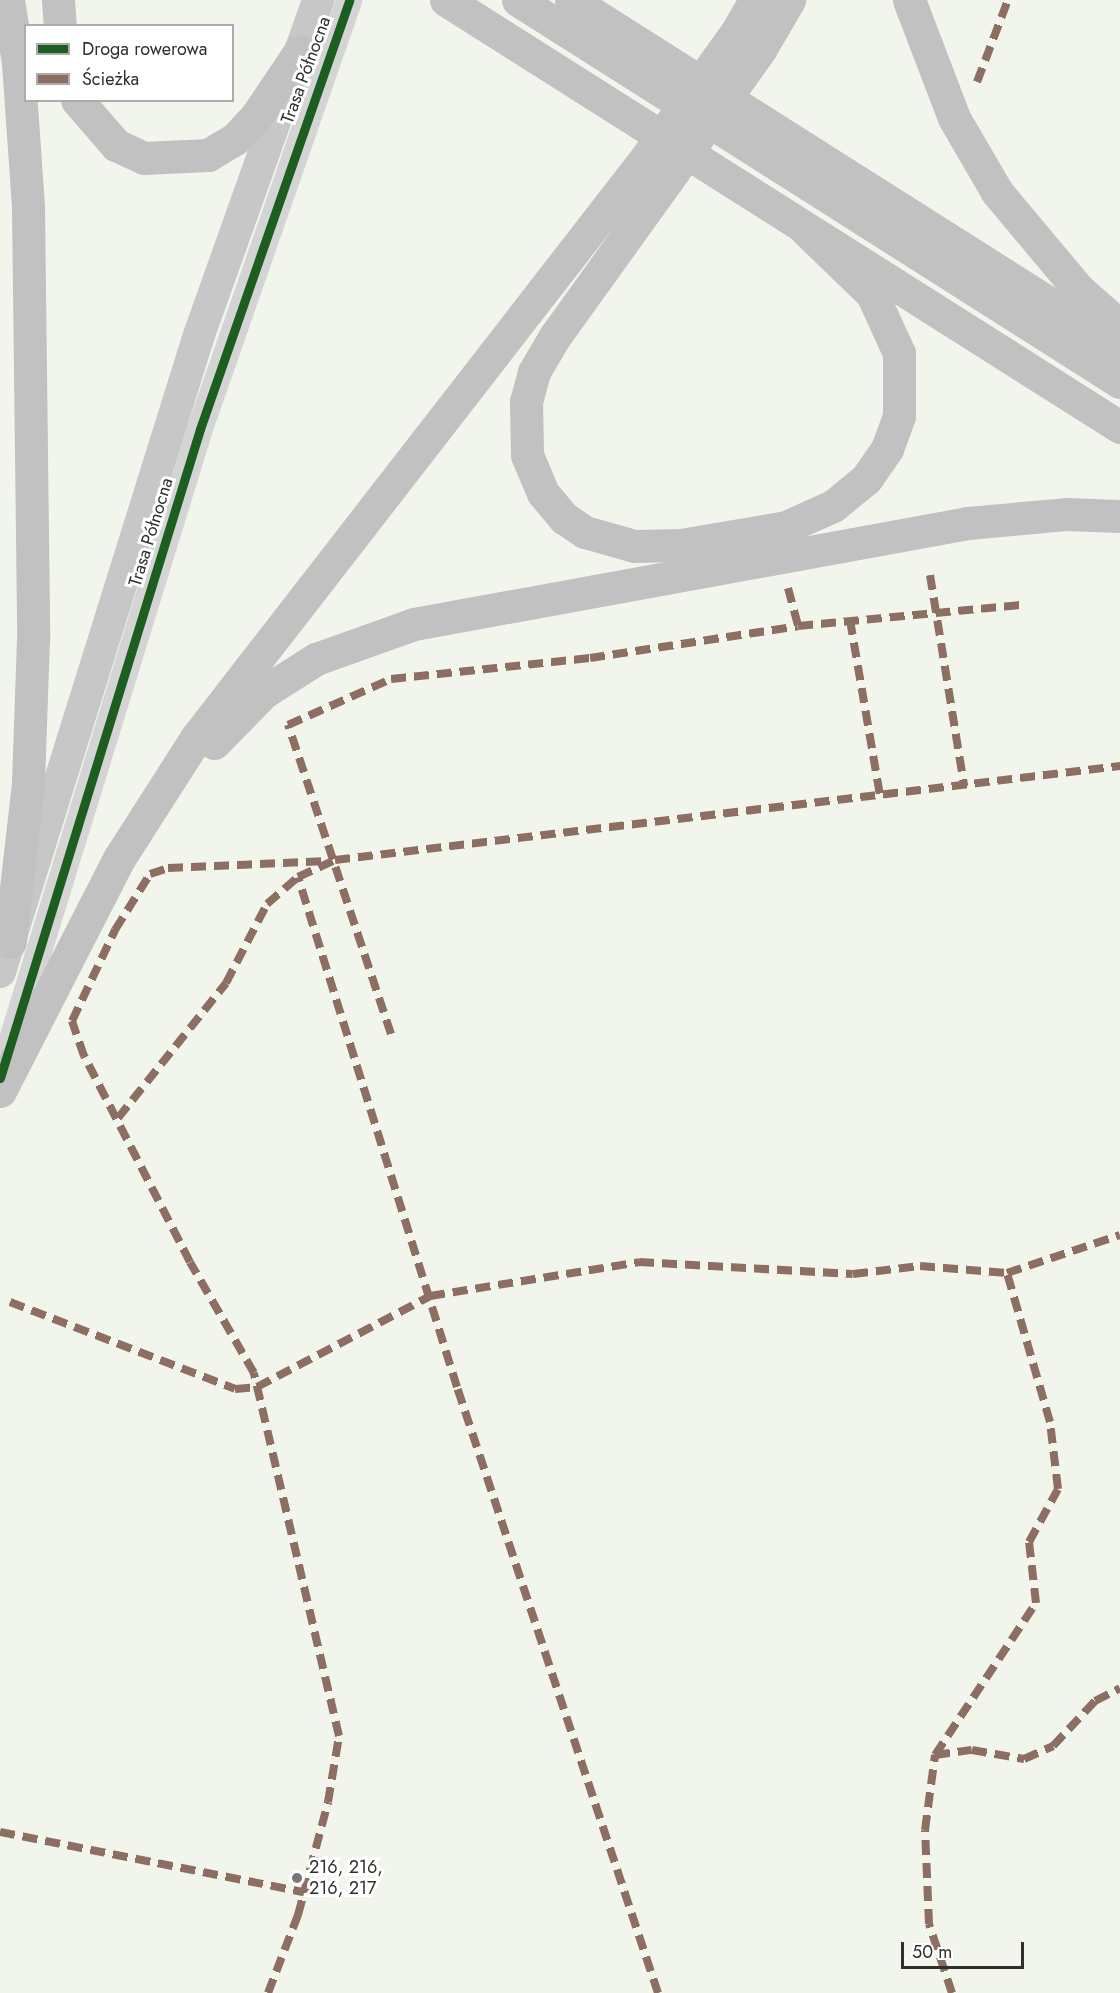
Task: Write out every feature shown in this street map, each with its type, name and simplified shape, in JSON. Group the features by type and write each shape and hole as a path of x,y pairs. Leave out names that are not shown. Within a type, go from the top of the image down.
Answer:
{"highway":[{"path":"5,957 28,783 33,639 28,207 18,63 8,0"},
{"path":"58,0 60,24"},
{"path":"446,0 1120,427"},
{"path":"518,0 1120,382"},
{"path":"571,0 1120,348"},
{"path":"748,41 755,0"},
{"path":"0,1091 69,952 154,804 238,682 661,163 748,41 789,0"},
{"path":"909,0 954,118 997,192 1079,290 1120,326"},
{"path":"79,102 116,145 144,158 208,155 235,139 257,115 300,51"},
{"path":"661,163 534,372 526,401 527,456 543,493 564,518 585,532 634,546 681,545 786,527 833,506 866,479 887,449 899,416 899,353 872,294 805,229"},
{"path":"154,804 264,692 316,659 370,636 414,624 968,523 1066,514 1120,516"}],"main road":[{"name":"Trasa Północna","path":"5,957 199,335 318,0"}],"street":[{"name":"Trasa Północna","path":"0,1078 200,429 348,0"}],"shaded area":[{"path":"0,0 1120,0 1120,1993 0,1993"}],"marked path":[{"path":"977,82 1008,0"},
{"path":"930,575 964,786"},
{"path":"788,588 798,626 1022,605"},
{"path":"850,620 880,796"},
{"path":"391,1034 288,725 391,679 590,658 798,626"},
{"path":"658,1993 457,1387 298,877 335,860 1120,766"},
{"path":"268,1993 298,1915 328,1802 339,1736 254,1373 190,1262 84,1056 72,1021 115,930 150,874 168,868 328,861"},
{"path":"118,1118 226,983 267,904 298,877"},
{"path":"10,1302 235,1389 257,1387 430,1296 639,1262 853,1274 920,1266 1007,1273 1120,1235"},
{"path":"952,1993 929,1924 925,1830 935,1755 1036,1603 1029,1542 1058,1489 1050,1422 1007,1273"},
{"path":"935,1755 972,1750 1024,1759 1053,1746 1095,1701 1120,1688"},
{"path":"0,1832 304,1892"}],"cycle path":[{"path":"0,1078 200,429 349,0"}],"place":[{"name":"216, 216, 216, 217","path":"297,1878"}]}
